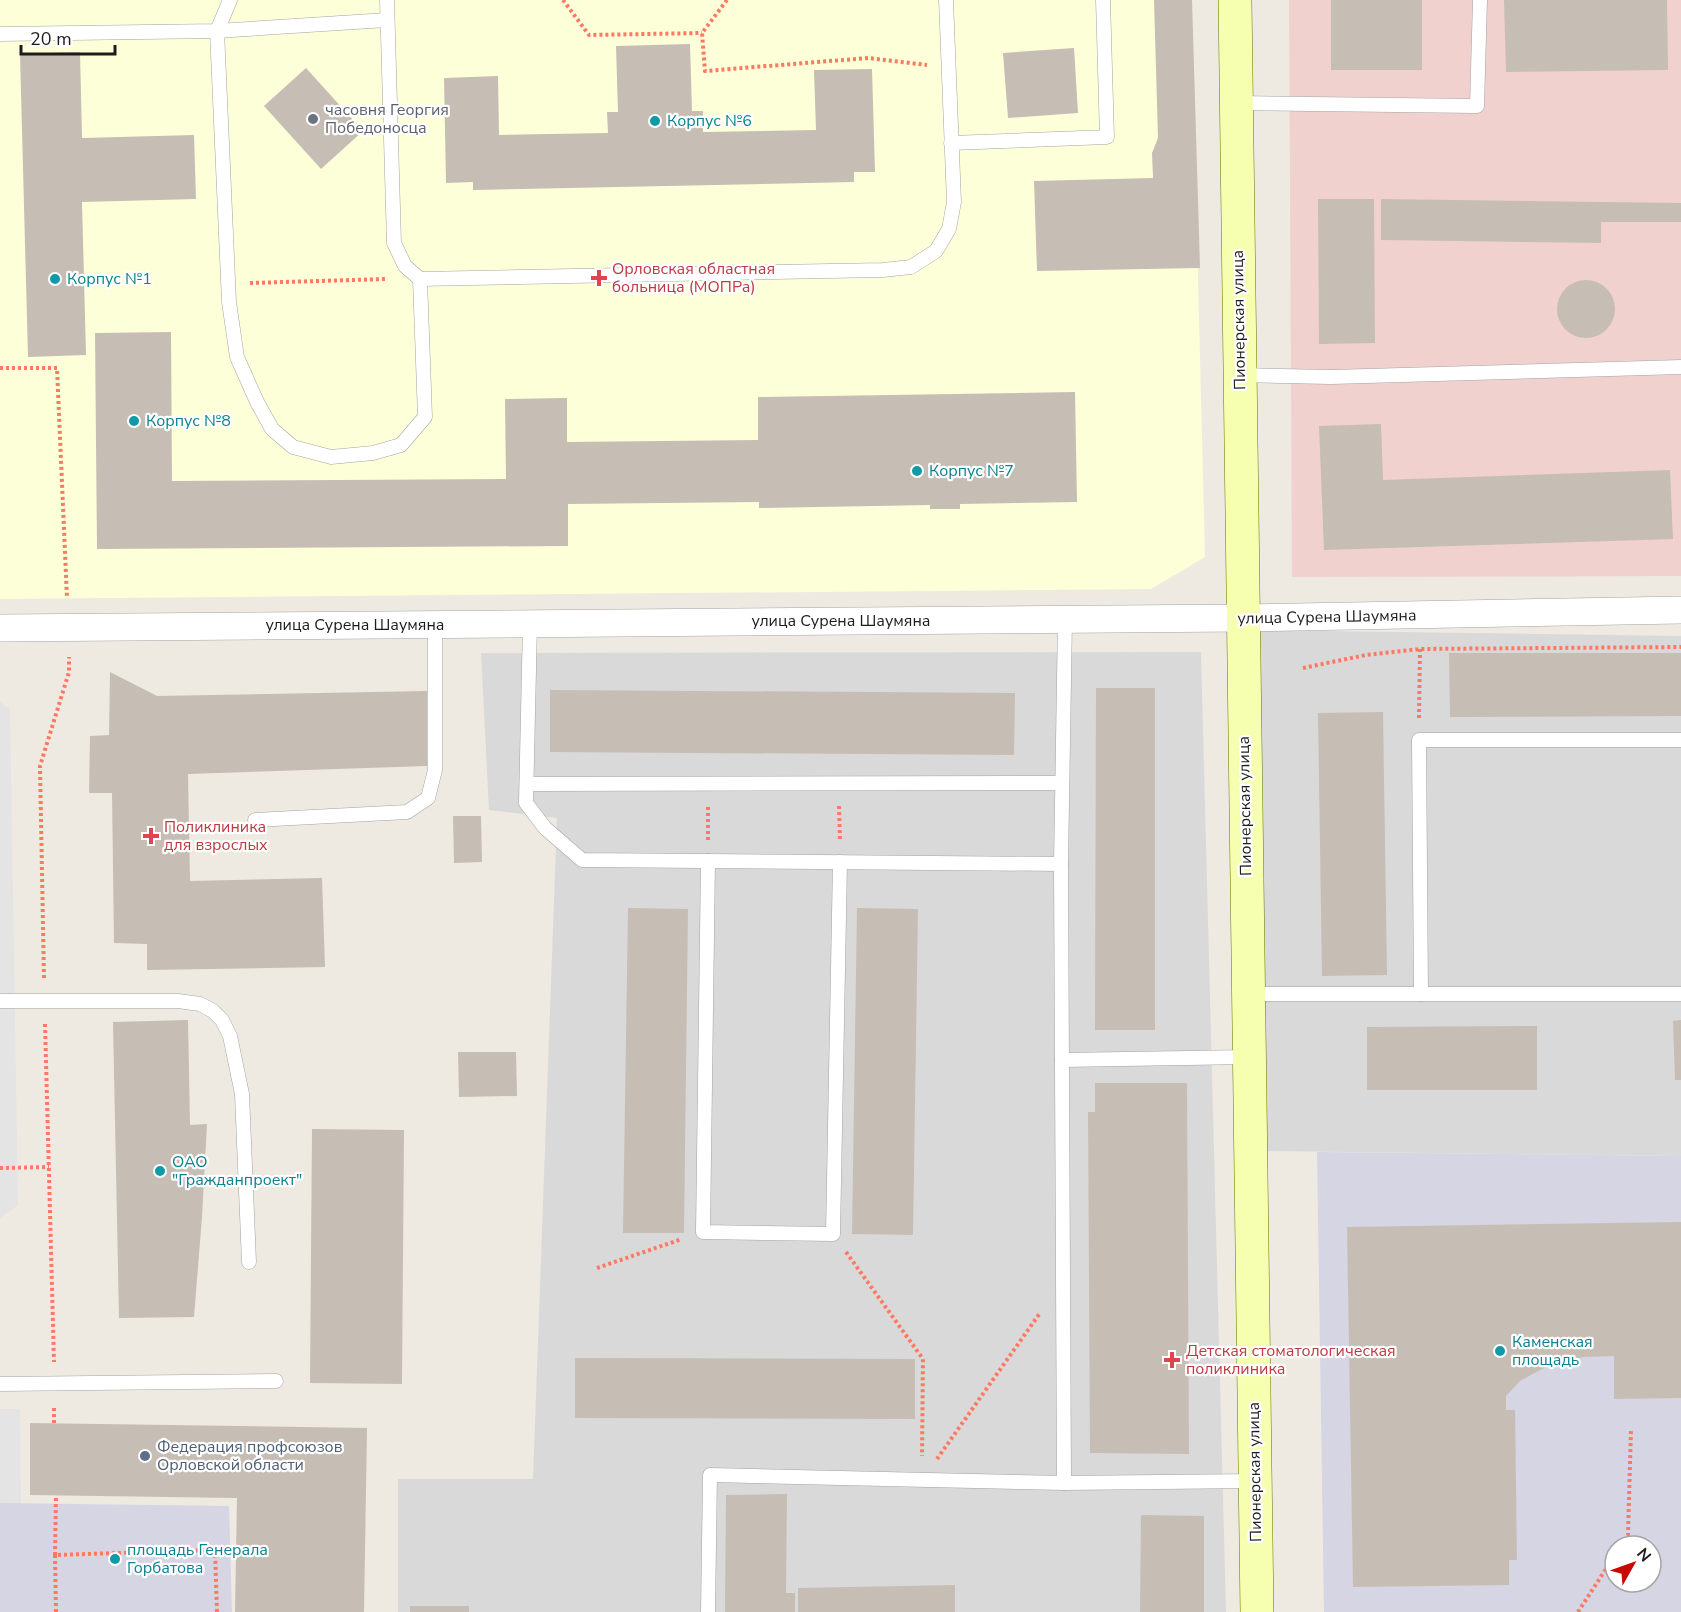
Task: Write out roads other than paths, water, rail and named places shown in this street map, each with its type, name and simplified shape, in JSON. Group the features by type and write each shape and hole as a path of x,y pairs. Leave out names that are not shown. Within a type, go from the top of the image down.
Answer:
{"main road":[{"name":"Пионерская улица","path":"1235,0 1257,1612"}],"street":[{"name":"улица Сурена Шаумяна","path":"0,628 1065,620 1681,610"}],"lane":[{"path":"230,0 217,31 229,302 237,357 272,429 293,447 331,457 373,453 401,445 425,417 420,279"},
{"path":"387,0 394,243 405,266 420,279 871,271 911,267 936,251 949,229 954,202 946,0"},
{"path":"951,143 1107,137 1103,0"},
{"path":"1236,103 1477,106 1480,0"},
{"path":"0,34 217,31 387,20"},
{"path":"1240,375 1331,377 1681,367"},
{"path":"1064,1483 1061,864 1065,620"},
{"path":"255,820 406,812 428,798 435,770 435,624"},
{"path":"530,624 526,803 545,828 582,860 1061,864"},
{"path":"1421,994 1419,740 1681,740"},
{"path":"526,784 1062,783"},
{"path":"708,861 703,1232 833,1234 840,862"},
{"path":"1248,994 1681,994"},
{"path":"0,1000 178,1001 200,1004 213,1011 222,1020 230,1036 242,1094 249,1262"},
{"path":"1062,1060 1249,1057"},
{"path":"0,1384 276,1381"},
{"path":"708,1612 710,1474 1064,1483 1255,1481"}],"place":[{"name":"часовня Георгия Победоносца","path":"313,119"},
{"name":"Корпус №6","path":"655,121"},
{"name":"Орловская областная больница (МОПРа)","path":"599,278"},
{"name":"Корпус №1","path":"55,279"},
{"name":"Корпус №8","path":"134,421"},
{"name":"Корпус №7","path":"917,471"},
{"name":"Поликлиника для взрослых","path":"151,836"},
{"name":"ОАО \"Гражданпроект\"","path":"160,1171"},
{"name":"Каменская площадь","path":"1500,1351"},
{"name":"Детская стоматологическая поликлиника","path":"1172,1360"},
{"name":"Федерация профсоюзов Орловской области","path":"145,1456"},
{"name":"площадь Генерала Горбатова","path":"115,1559"}]}
